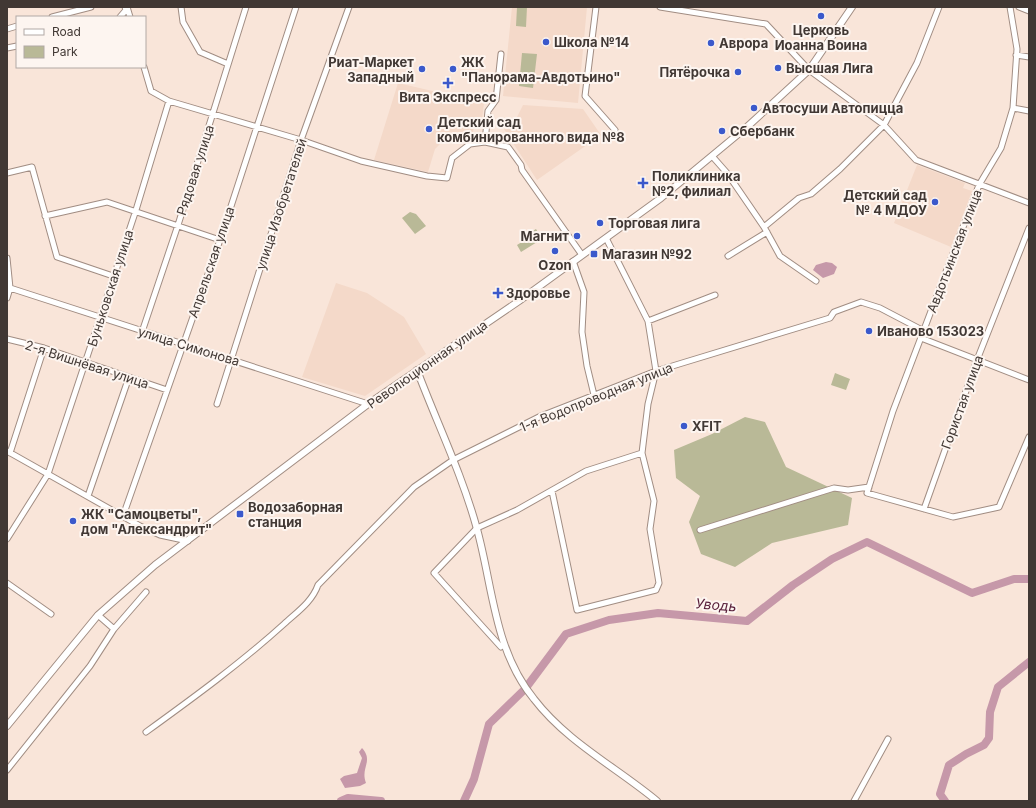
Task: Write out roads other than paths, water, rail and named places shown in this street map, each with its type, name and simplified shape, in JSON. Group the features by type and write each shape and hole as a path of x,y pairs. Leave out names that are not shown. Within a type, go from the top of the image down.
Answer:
{"main road":[{"name":"Революционная улица","path":"7,726 98,615 155,565 368,404 661,198 712,156 809,70 852,7"},
{"path":"417,370 453,460 477,528 494,611 510,660 517,676 542,710 571,738 657,801"}],"street":[{"path":"56,16 91,7"},
{"path":"121,16 126,10 126,7"},
{"path":"180,7 183,22 200,52 228,64"},
{"name":"Рядовая улица","path":"142,332 178,226 246,7"},
{"name":"Апрельская улица","path":"123,516 182,344 220,240 296,7"},
{"name":"улица Изобретателей","path":"217,404 230,359 302,140 349,7"},
{"path":"596,7 585,96 615,130"},
{"path":"660,7 676,8 766,24 809,70 884,125 916,160 1029,203"},
{"path":"728,256 766,229 800,198 811,194 840,169 884,125 917,63 939,7"},
{"name":"Авдотьинская улица","path":"868,490 893,411 979,185 1001,148 1013,108 1016,55 1010,7"},
{"path":"1019,7 1029,11"},
{"path":"485,142 488,111 496,100 501,54"},
{"path":"1016,55 1029,57"},
{"path":"144,68 151,91 169,101 302,140 371,164 427,176 447,178 452,158 470,144 492,142 508,146 582,255"},
{"name":"Буньковская улица","path":"7,539 48,474 136,210 169,101"},
{"path":"1013,108 1029,110"},
{"path":"712,156 727,173 766,229 780,256 816,281"},
{"path":"7,173 32,167 57,257 113,276"},
{"path":"45,216 108,202 136,210 220,240"},
{"name":"Гористая улица","path":"924,509 977,360 1029,228"},
{"path":"552,491 577,610 656,590 659,583 650,529 654,501 642,453 648,404 656,371 648,321 606,238"},
{"path":"7,259 10,288 7,298"},
{"path":"573,261 584,292 582,332 587,366 594,395"},
{"name":"улица Симонова","path":"10,288 368,404"},
{"path":"648,321 716,295"},
{"name":"1-я Водопроводная улица","path":"146,732 225,675 271,635 314,596 318,585 414,487 453,460 541,416 594,395 656,371 830,318 834,312 861,302 880,308 924,331"},
{"path":"921,338 1029,380"},
{"name":"2-я Вишнёвая улица","path":"7,339 44,348 167,390"},
{"path":"44,348 9,452 160,535 188,541"},
{"path":"88,496 129,377"},
{"path":"700,530 834,488 868,490 952,517 999,507 1029,438"},
{"path":"501,647 434,573 477,528 517,510 586,471 642,453"},
{"path":"7,583 52,614"},
{"path":"7,770 90,666 114,629 146,592"},
{"path":"98,615 114,629"},
{"path":"854,801 888,738"}],"waterway":[{"name":"Уводь","path":"464,801 474,779 489,724 525,689 566,634 609,620 658,613 747,621 793,585 832,559 867,542 972,593 1014,579 1029,579"},
{"path":"945,801 940,794 949,765 984,745 989,738 990,712 998,687 1029,662"},
{"name":"Уводь","path":"341,801 348,798 381,801"}],"place":[{"name":"Церковь Иоанна Воина","path":"821,16"},
{"name":"Школа №14","path":"546,42"},
{"name":"Аврора","path":"711,43"},
{"name":"Высшая Лига","path":"778,68"},
{"name":"Риат-Маркет Западный","path":"422,69"},
{"name":"ЖК \"Панорама-Авдотьино\"","path":"453,69"},
{"name":"Пятёрочка","path":"738,72"},
{"name":"Вита Экспресс","path":"448,83"},
{"name":"Автосуши Автопицца","path":"754,108"},
{"name":"Детский сад комбинированного вида №8","path":"429,129"},
{"name":"Сбербанк","path":"722,131"},
{"name":"Поликлиника №2, филиал","path":"643,183"},
{"name":"Детский сад № 4 МДОУ","path":"935,202"},
{"name":"Торговая лига","path":"600,223"},
{"name":"Магнит","path":"577,236"},
{"name":"Ozon","path":"555,251"},
{"name":"Магазин №92","path":"594,254"},
{"name":"Здоровье","path":"498,293"},
{"name":"Иваново 153023","path":"869,331"},
{"name":"XFIT","path":"684,426"},
{"name":"Водозаборная станция","path":"240,514"},
{"name":"ЖК \"Самоцветы\", дом \"Александрит\"","path":"73,521"}]}
